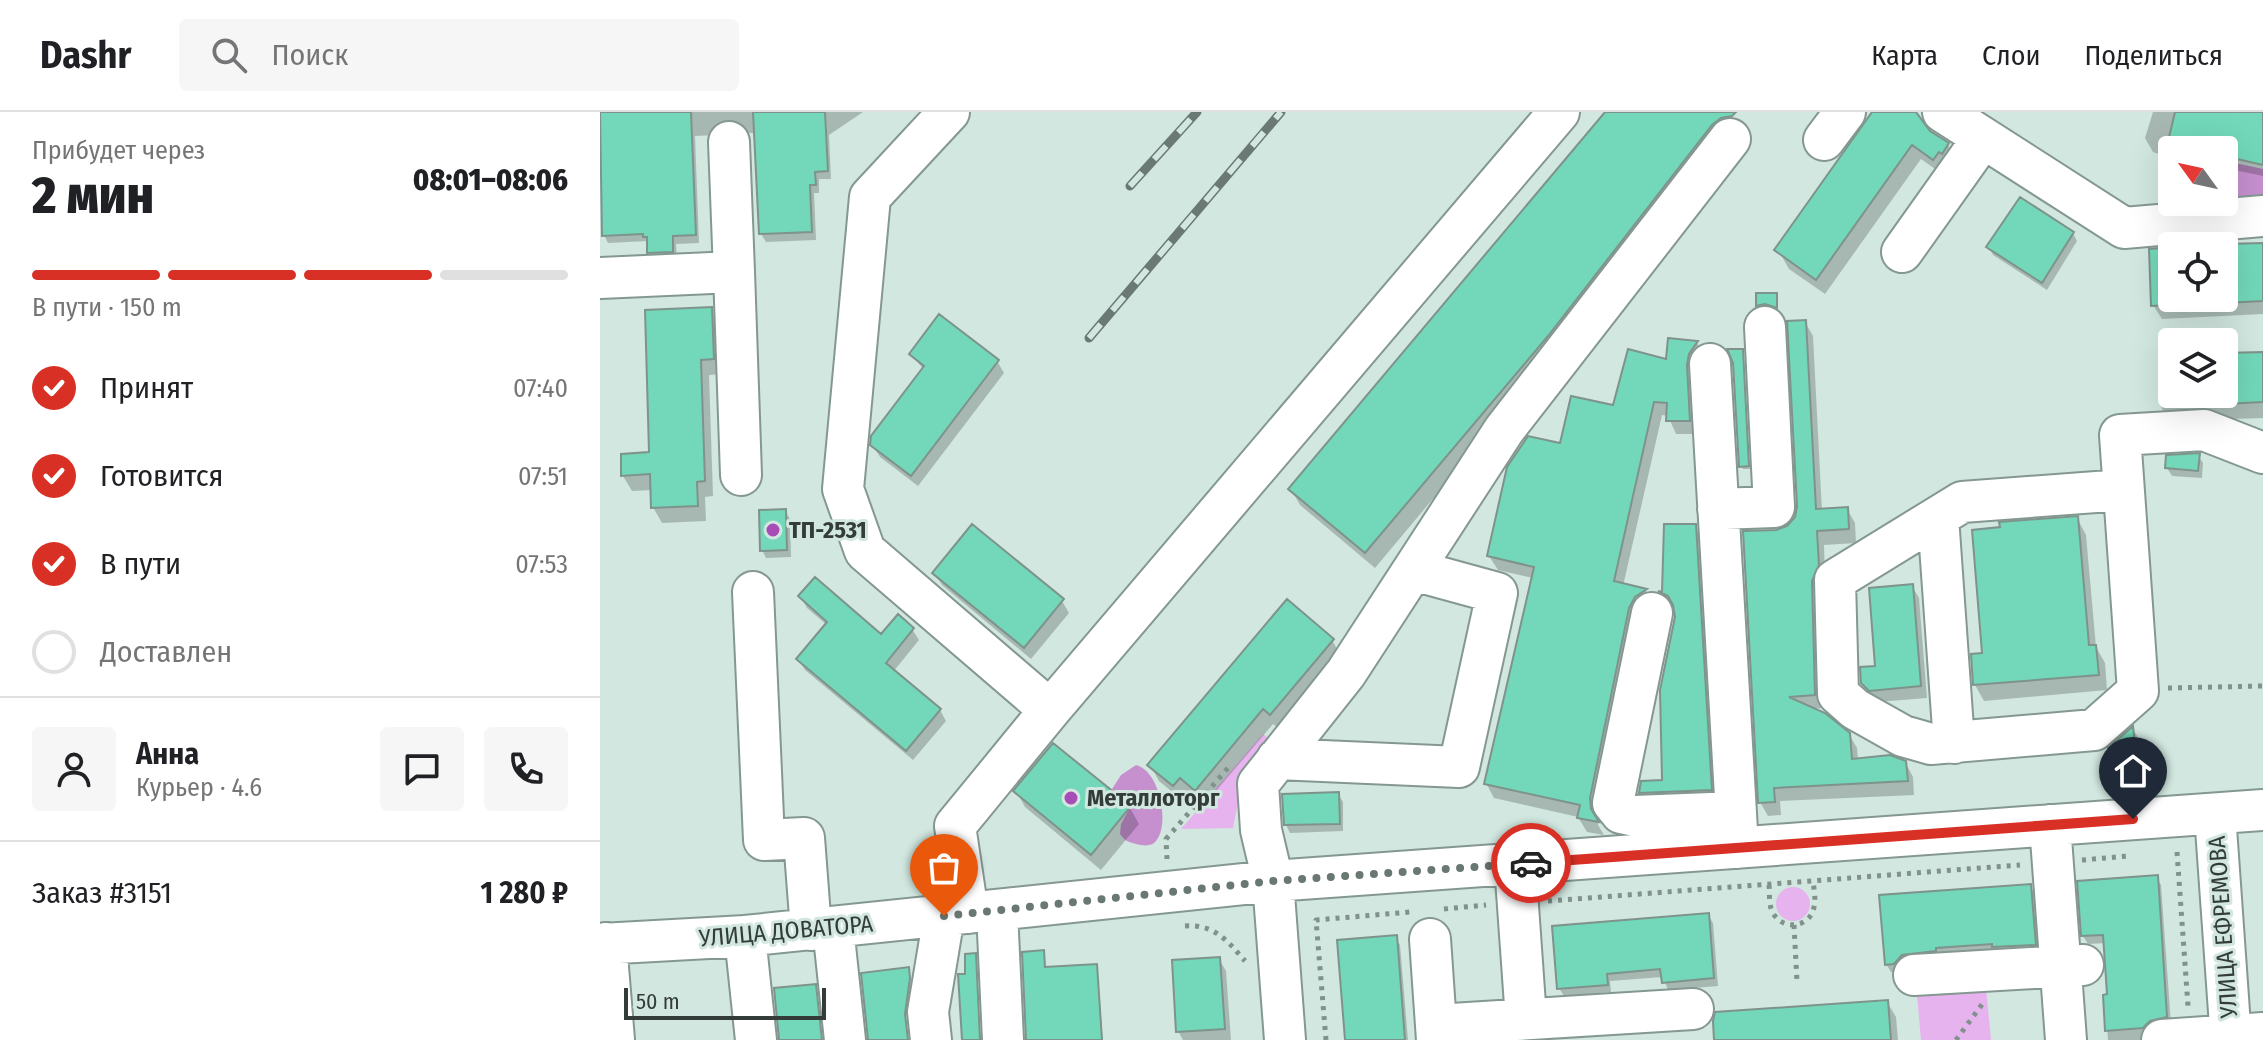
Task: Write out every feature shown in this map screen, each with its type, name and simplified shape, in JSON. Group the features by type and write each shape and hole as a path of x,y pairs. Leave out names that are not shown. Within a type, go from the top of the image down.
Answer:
{"street":[{"path":"949,112 870,197 843,489 865,551 1050,710"},
{"path":"1003,1040 969,913 955,826 1559,112"},
{"path":"1943,112 2124,228 2263,216"},
{"path":"1902,252 1983,138"},
{"path":"1285,1040 1273,881 1261,830 1258,784 1346,673 1504,430 1730,139"},
{"path":"729,142 741,475"},
{"path":"600,278 734,272"},
{"path":"1718,509 1774,507 1765,327"},
{"path":"1652,613 1613,803 1621,813 1737,830 1710,364"},
{"path":"2123,490 1962,502 1835,580 1838,694 1855,709 1903,736 1931,744 2094,730 2138,691 2120,435 2204,430 2263,453"},
{"path":"1938,517 1954,743"},
{"path":"1277,759 1459,767 1497,593 1413,570"},
{"path":"753,592 764,840 804,838 845,1040"},
{"name":"УЛИЦА ДОВАТОРА","path":"603,944 745,936 1273,881 1517,883 1737,830 2052,844 2215,814 2263,810"},
{"name":"УЛИЦА ЕФРЕМОВА","path":"2215,814 2242,1036"},
{"path":"2052,844 2072,965 2066,1040"},
{"path":"1517,883 1526,1019"},
{"path":"931,1040 928,1012 969,913"},
{"path":"1432,920 1437,1032 1526,1019 1693,1009"},
{"path":"745,936 756,1040"},
{"path":"603,944 614,1040"},
{"path":"1914,975 2072,965"},
{"path":"2176,1039 2242,1036"}],"path":[{"path":"2138,691 2199,686 2263,686"},
{"path":"1169,892 1166,839 1235,760"},
{"path":"1326,1040 1316,920 1432,920 1517,883 1769,885 2052,844 2131,856"},
{"path":"2161,853 2177,852 2176,1039"},
{"path":"1769,885 1772,913 1782,923 1794,925 1803,923 1812,913 1815,906 1813,881"},
{"path":"1794,925 1797,982"}],"shaded area":[{"path":"2238,164 2263,169 2263,200 2238,203"},
{"path":"1263,734 1276,744 1241,787 1233,828 1181,829"},
{"path":"1136,765 1152,778 1161,801 1162,826 1159,836 1154,843 1147,845 1129,842 1120,834 1128,811 1112,789 1121,775"},
{"path":"1793,887 1805,892 1810,904 1805,916 1793,921 1781,916 1776,904 1781,892"},
{"path":"1986,988 1991,1040 1921,1040 1917,995"}],"building":[{"path":"600,112 691,112 696,235 673,236 673,252 647,253 647,237 643,234 602,236"},
{"path":"753,112 825,112 828,171 815,172 816,185 810,185 812,232 759,234"},
{"path":"1605,112 1736,112 1712,125 1548,336 1365,553 1288,489"},
{"path":"1872,112 1916,112 1930,131 1949,143 1942,154 1939,152 1933,160 1912,145 1816,280 1774,250"},
{"path":"2175,112 2263,112 2263,165 2238,159 2238,136 2169,136"},
{"path":"2020,197 2074,232 2042,283 1986,247"},
{"path":"2263,243 2263,301 2238,302 2238,244"},
{"path":"2158,248 2158,306 2151,306 2149,249"},
{"path":"1756,293 1777,293 1777,308 1765,304 1756,306"},
{"path":"712,307 714,359 701,360 705,481 697,482 698,506 651,508 650,474 621,476 621,454 649,452 645,310"},
{"path":"939,314 999,360 911,476 870,445 871,436 924,366 909,354"},
{"path":"1806,320 1816,509 1848,507 1849,529 1817,531 1819,565 1812,581 1815,695 1789,697 1825,713 1850,733 1852,759 1890,755 1906,761 1908,781 1774,788 1775,802 1758,803 1743,531 1776,530 1787,526 1795,517 1797,506 1787,321"},
{"path":"1668,338 1698,341 1689,354 1687,365 1690,421 1666,421 1667,403 1654,402 1614,581 1647,589 1635,597 1629,608 1590,798 1591,809 1599,822 1577,818 1580,805 1484,784 1534,567 1487,556 1507,467 1528,436 1560,443 1571,396 1613,405 1628,349 1666,359"},
{"path":"1727,349 1743,349 1749,466 1739,467 1733,363"},
{"path":"2263,352 2263,402 2238,403 2238,353"},
{"path":"2200,453 2198,471 2165,468 2166,455"},
{"name":"ТП-2531","path":"786,509 787,550 760,551 759,510"},
{"path":"2078,516 2089,645 2096,645 2099,675 1973,685 1971,654 1982,653 1972,530 2000,527 1999,522"},
{"path":"972,524 1064,599 1024,648 932,573"},
{"path":"1664,524 1696,524 1712,790 1639,793 1641,781 1662,780 1660,690 1675,617 1668,596 1658,591 1662,592"},
{"path":"815,577 881,634 898,614 914,628 886,663 941,709 906,751 796,659 827,622 798,596"},
{"path":"1913,584 1921,686 1869,691 1861,683 1860,667 1875,666 1869,588"},
{"path":"1287,599 1334,639 1270,715 1263,709 1195,791 1180,778 1173,786 1147,765"},
{"path":"2133,726 2137,765 2109,767 2108,748"},
{"name":"Металлоторг","path":"1053,743 1131,806 1091,855 1013,791"},
{"path":"1339,792 1340,824 1284,825 1282,794"},
{"path":"2158,875 2167,1017 2150,1021 2143,1028 2105,1031 2103,995 2107,994 2103,935 2081,936 2077,881"},
{"path":"2031,884 2036,945 1936,948 1936,951 1902,955 1894,964 1885,965 1879,895"},
{"path":"1709,913 1714,978 1662,983 1660,969 1607,974 1608,985 1557,989 1552,926"},
{"path":"1397,935 1405,1040 1345,1040 1337,940"},
{"path":"1044,950 1045,967 1097,964 1102,1040 1026,1040 1022,952"},
{"path":"976,953 980,1040 962,1040 958,974 965,974 965,954"},
{"path":"1220,957 1225,1029 1176,1032 1172,960"},
{"path":"909,967 905,1014 908,1040 868,1040 861,973"},
{"path":"816,984 822,1040 779,1040 774,988"},
{"path":"1888,1000 1891,1040 1714,1040 1715,1012"}],"railway":[{"path":"1130,186 1197,112"},
{"path":"1089,338 1281,112"}],"way so far":[{"path":"944,916 1273,881 1531,863"}],"place":[{"name":"ТП-2531","path":"773,530"},
{"name":"Металлоторг","path":"1071,798"}],"route":[{"path":"1531,863 2133,819"}]}
